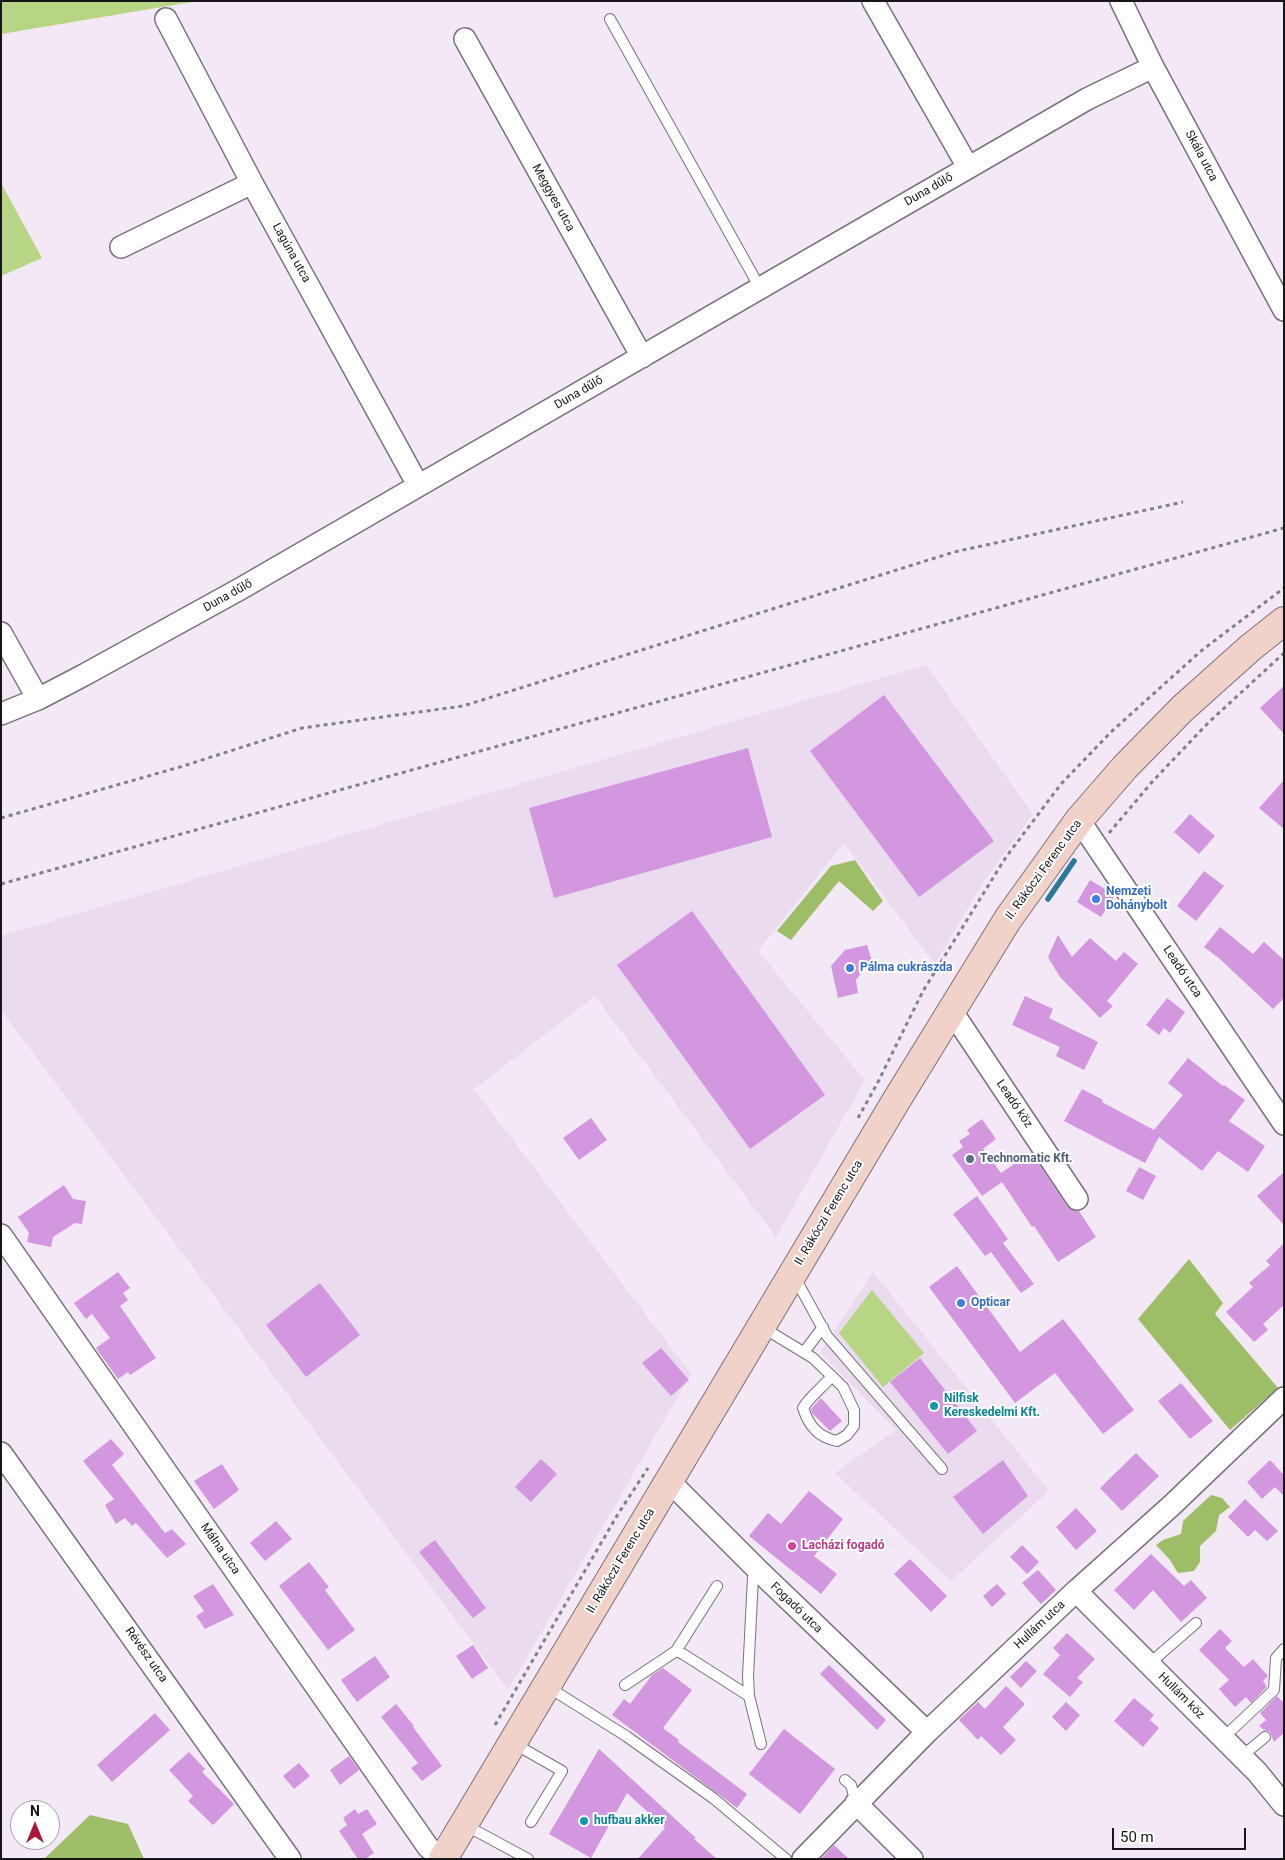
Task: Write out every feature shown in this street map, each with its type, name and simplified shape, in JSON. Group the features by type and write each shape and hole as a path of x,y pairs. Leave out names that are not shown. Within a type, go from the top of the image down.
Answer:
{"main road":[{"name":"II. Rákóczi Ferenc utca","path":"442,1859 792,1273 1008,919 1079,820 1125,767 1183,708 1250,648 1284,621"}],"street":[{"path":"874,1 968,168"},
{"name":"Skála utca","path":"1121,1 1153,66 1284,310"},
{"name":"Lagúna utca","path":"166,19 252,183 418,486"},
{"name":"Meggyes utca","path":"465,39 642,357"},
{"name":"Duna dűlő","path":"1,714 38,699 84,675 240,589 1088,99 1153,66"},
{"path":"121,248 252,183"},
{"path":"1,633 38,699"},
{"name":"Leadó utca","path":"1079,820 1284,1124"},
{"name":"Leadó köz","path":"951,1010 1077,1198"},
{"name":"Málna utca","path":"1,1235 428,1847 442,1859"},
{"name":"Hullám utca","path":"803,1859 927,1732 1076,1591 1171,1506 1284,1398"},
{"name":"Révész utca","path":"1,1453 290,1859"},
{"name":"Fogadó utca","path":"669,1481 759,1572 927,1732"},
{"name":"Hullám köz","path":"1076,1591 1223,1738 1284,1804"},
{"path":"856,1803 912,1859"}],"lane":[{"path":"610,19 760,288"},
{"path":"792,1273 834,1343 942,1469"},
{"path":"761,1327 804,1352 832,1376 843,1387 854,1410 854,1426 837,1441 825,1439 806,1417 803,1408 809,1398 820,1390 832,1376"},
{"path":"804,1352 823,1327"},
{"path":"759,1572 753,1577 748,1676 749,1696 760,1744"},
{"path":"625,1685 676,1651 717,1586"},
{"path":"1149,1664 1196,1623"},
{"path":"1223,1738 1274,1690 1276,1658 1284,1649"},
{"path":"676,1651 749,1696"},
{"path":"546,1686 626,1736 714,1798 786,1859"},
{"path":"1241,1757 1265,1737"},
{"path":"512,1742 562,1771 531,1822"},
{"path":"845,1780 850,1785 856,1803"},
{"path":"464,1824 528,1859"}],"path":[{"path":"1,818 180,767 302,728 463,706 954,552 1183,502"},
{"path":"1,884 1284,528"},
{"path":"1098,847 1152,782 1208,723 1284,653"}],"shaded area":[{"path":"926,665 1033,814 984,881 935,964 844,843 758,951 865,1080 776,1237 595,996 474,1089 691,1374 508,1690 1,1010 1,936"},
{"name":"Nilfisk Kereskedelmi Kft.","path":"873,1272 1049,1491 951,1581 835,1473 896,1430 820,1352"}],"green space":[{"path":"1,1 198,1 1,34"},
{"path":"1,183 42,258 1,276"},
{"path":"855,860 883,901 873,911 839,881 791,940 777,931 831,866"},
{"path":"1189,1259 1223,1303 1215,1314 1278,1388 1230,1430 1138,1319"},
{"path":"872,1290 924,1353 883,1387 839,1333"},
{"path":"1211,1495 1222,1498 1230,1507 1219,1515 1216,1531 1200,1546 1200,1562 1194,1571 1178,1573 1170,1560 1156,1545 1163,1540 1181,1534 1183,1521"},
{"path":"90,1815 128,1824 144,1859 44,1859 53,1850 60,1850 60,1844"}],"building":[{"path":"1284,686 1284,734 1260,708"},
{"path":"884,695 994,841 919,897 810,751"},
{"path":"748,748 772,837 554,898 529,808"},
{"path":"1284,780 1284,829 1259,808"},
{"path":"1190,814 1215,836 1199,854 1174,832"},
{"path":"1204,871 1224,886 1196,921 1177,906"},
{"name":"Nemzeti Dohánybolt","path":"1090,880 1115,895 1101,917 1077,902"},
{"path":"692,911 825,1095 750,1149 617,965"},
{"path":"1220,927 1253,954 1264,942 1284,960 1284,998 1273,1009 1220,959 1204,947"},
{"path":"1058,935 1072,957 1090,938 1116,961 1124,952 1138,964 1107,1001 1113,1006 1100,1018 1060,977 1048,957"},
{"path":"867,945 873,964 861,969 860,975 856,980 858,993 838,998 831,966 845,950"},
{"path":"1025,996 1053,1009 1049,1018 1098,1042 1084,1070 1056,1056 1060,1047 1012,1025"},
{"path":"1167,998 1185,1012 1170,1033 1164,1028 1159,1035 1146,1025"},
{"path":"1188,1058 1223,1086 1245,1100 1229,1121 1265,1146 1248,1172 1218,1151 1202,1171 1159,1137 1145,1163 1064,1121 1082,1089 1154,1130 1183,1095 1168,1083"},
{"path":"591,1118 607,1140 579,1160 563,1138"},
{"path":"982,1119 996,1139 983,1149 1001,1173 1026,1156 1029,1162 1035,1158 1067,1206 1072,1210 1079,1211 1096,1237 1058,1262 1002,1182 982,1196 952,1155 963,1147 959,1141 970,1134 967,1130"},
{"path":"1139,1167 1156,1176 1143,1200 1126,1191"},
{"path":"1284,1172 1284,1225 1257,1196"},
{"path":"64,1185 73,1199 86,1201 82,1224 75,1223 53,1237 51,1247 27,1242 29,1233 18,1217"},
{"path":"977,1196 1008,1239 1003,1243 1034,1284 1021,1293 991,1252 985,1256 953,1214"},
{"path":"1284,1243 1284,1305 1263,1324 1268,1330 1254,1342 1226,1312 1253,1287 1249,1283 1270,1265 1266,1261"},
{"path":"957,1266 1020,1352 1063,1319 1134,1410 1103,1434 1055,1373 1015,1403 929,1287"},
{"path":"118,1272 130,1288 123,1293 128,1300 120,1306 156,1358 130,1375 128,1372 118,1379 96,1348 110,1338 92,1314 86,1319 74,1303"},
{"path":"320,1283 360,1335 306,1377 266,1325"},
{"path":"661,1348 689,1380 671,1396 642,1363"},
{"name":"Nilfisk Kereskedelmi Kft.","path":"920,1358 977,1431 948,1454 890,1382"},
{"path":"1181,1383 1213,1421 1190,1439 1158,1401"},
{"path":"821,1398 842,1421 830,1431 812,1413 811,1409"},
{"path":"111,1439 124,1454 112,1465 165,1533 172,1529 186,1544 167,1558 136,1523 132,1526 125,1518 116,1524 105,1505 114,1499 83,1461"},
{"path":"1136,1453 1159,1476 1122,1511 1100,1488"},
{"path":"541,1459 557,1474 531,1502 515,1487"},
{"path":"1003,1460 1028,1496 983,1534 953,1497"},
{"path":"1270,1460 1284,1475 1284,1496 1275,1487 1262,1499 1247,1482"},
{"path":"222,1464 239,1490 214,1509 194,1481"},
{"name":"Lacházi fogadó","path":"809,1491 843,1519 814,1556 837,1574 821,1594 749,1536 768,1513 781,1524"},
{"path":"1245,1499 1278,1531 1267,1541 1255,1530 1248,1537 1228,1517"},
{"path":"1076,1508 1097,1531 1076,1550 1056,1527"},
{"path":"276,1521 292,1539 265,1561 250,1543"},
{"path":"435,1540 486,1608 473,1618 419,1552"},
{"path":"1022,1545 1039,1562 1027,1574 1010,1557"},
{"path":"1151,1554 1184,1586 1191,1580 1207,1598 1181,1622 1153,1590 1134,1610 1114,1590"},
{"path":"910,1559 947,1596 931,1612 894,1574"},
{"path":"309,1562 329,1587 325,1590 355,1630 328,1650 279,1586"},
{"path":"1038,1570 1056,1590 1041,1604 1022,1583"},
{"path":"213,1584 234,1615 205,1629 196,1616 204,1611 193,1596"},
{"path":"997,1584 1006,1594 992,1607 983,1596"},
{"path":"1220,1629 1232,1641 1225,1648 1244,1667 1253,1659 1268,1676 1263,1681 1267,1687 1251,1703 1246,1697 1235,1707 1219,1689 1229,1680 1199,1650"},
{"path":"1067,1633 1095,1659 1077,1678 1083,1682 1070,1697 1043,1674 1060,1655 1053,1648"},
{"path":"473,1645 488,1668 472,1679 456,1656"},
{"path":"375,1656 390,1677 357,1702 341,1680"},
{"path":"1026,1661 1037,1671 1021,1688 1010,1677"},
{"path":"829,1665 886,1720 877,1730 820,1674"},
{"path":"663,1668 692,1690 663,1728 679,1740 678,1742 747,1794 737,1808 612,1715 624,1699 630,1704 652,1675"},
{"path":"1006,1686 1025,1704 1003,1727 1016,1740 1001,1755 981,1736 978,1740 959,1720 978,1702 985,1709"},
{"path":"1277,1696 1284,1703 1284,1733 1274,1742 1270,1732 1259,1726 1266,1720 1260,1713"},
{"path":"1134,1698 1154,1715 1150,1720 1159,1728 1143,1747 1114,1721"},
{"path":"1066,1702 1080,1715 1066,1731 1052,1717"},
{"path":"396,1704 442,1766 422,1781 411,1768 418,1763 381,1717"},
{"path":"155,1713 170,1730 112,1782 97,1765"},
{"path":"784,1729 835,1769 800,1814 749,1774"},
{"path":"599,1749 717,1859 638,1859 665,1828 627,1793 591,1858 549,1834"},
{"path":"189,1752 205,1769 202,1772 234,1804 213,1825 188,1801 193,1796 169,1770"},
{"path":"349,1756 359,1770 340,1785 330,1770"},
{"path":"299,1763 310,1776 294,1789 283,1776"},
{"path":"355,1809 358,1814 367,1809 377,1824 362,1834 374,1853 365,1859 358,1859 339,1831 347,1825 343,1818"},
{"path":"834,1845 849,1859 821,1859"}],"waterway":[{"path":"1048,899 1074,861"}],"place":[{"name":"Nemzeti Dohánybolt","path":"1096,899"},
{"name":"Pálma cukrászda","path":"850,968"},
{"name":"Technomatic Kft.","path":"970,1159"},
{"name":"Opticar","path":"961,1303"},
{"name":"Nilfisk Kereskedelmi Kft.","path":"934,1406"},
{"name":"Lacházi fogadó","path":"792,1546"},
{"name":"hufbau akker","path":"584,1821"}]}
